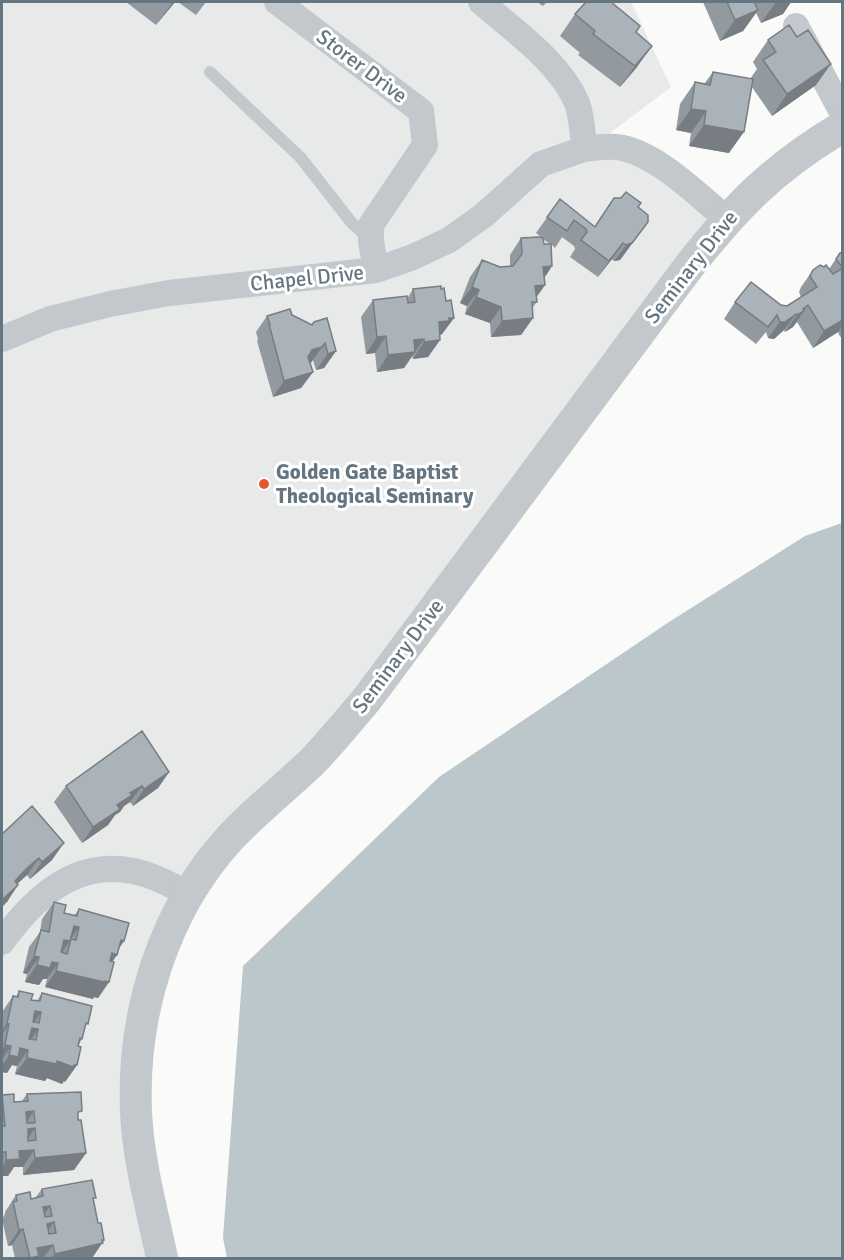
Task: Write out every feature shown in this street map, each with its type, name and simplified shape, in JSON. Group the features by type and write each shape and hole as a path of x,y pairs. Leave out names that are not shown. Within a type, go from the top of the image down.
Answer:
{"street":[{"name":"Storer Drive","path":"277,2 421,111 425,145 371,225 376,270"},
{"path":"480,2 552,64 569,87 577,104 584,149"},
{"path":"796,26 843,112"},
{"name":"Seminary Drive","path":"162,1258 139,1143 135,1077 143,1012 152,977 189,894 207,866 230,839 312,762 367,699 687,269 727,219 776,172 808,148 843,127"},
{"name":"Chapel Drive","path":"2,339 50,320 110,304 169,293 376,270 413,257 449,240 484,215 541,164 584,149 617,147 638,153 659,164 727,219"},
{"path":"2,942 25,912 51,888 83,873 107,870 132,871 154,877 189,894"}],"lane":[{"path":"210,72 302,158 351,222 371,241"}],"shaded area":[{"name":"Golden Gate Baptist Theological Seminary","path":"2,2 631,2 671,87 598,142 727,219 367,699 191,885 145,1024 141,1115 164,1258 2,1258"},
{"path":"842,523 842,1258 227,1258 223,1238 243,966 439,777 669,622 805,536"}],"building":[{"path":"586,2 611,2 640,26 636,32 652,46 635,66 593,34 595,31 575,14"},
{"path":"727,2 754,2 758,10 735,20"},
{"path":"789,25 797,37 808,30 831,64 787,94 763,60 776,52 768,40"},
{"path":"713,72 753,79 744,132 704,125 706,111 691,109 695,82 710,85"},
{"path":"626,192 641,203 638,207 648,215 648,222 632,243 626,245 623,243 609,261 581,240 587,232 586,229 574,220 567,231 547,217 560,199 595,227 614,198 621,198"},
{"path":"521,238 543,238 544,244 551,244 552,266 543,267 545,285 535,286 537,302 532,302 533,318 502,321 501,307 476,297 479,290 472,287 482,260 500,267 513,266 522,254"},
{"path":"843,252 843,268 836,259"},
{"path":"820,265 824,267 826,265 833,274 843,268 843,320 824,331 808,305 803,309 804,311 785,322 780,322 777,315 768,327 735,302 751,282 781,305 787,306 817,287 810,276 813,270"},
{"path":"441,286 441,289 444,288 446,301 451,300 454,318 439,322 440,340 424,342 424,339 414,340 415,352 388,355 386,336 377,337 373,300 407,296 408,303 415,302 413,289"},
{"path":"290,309 292,315 312,325 314,322 327,318 336,351 328,354 325,343 322,347 312,350 308,357 313,372 284,381 267,316"},
{"path":"142,731 169,772 144,789 142,786 130,793 132,795 117,805 120,809 93,827 66,786"},
{"path":"32,806 64,843 42,862 39,858 27,868 15,881 18,885 2,900 2,834"},
{"path":"54,902 66,905 64,913 77,916 79,909 129,923 117,955 112,953 110,961 114,962 109,982 56,971 58,963 52,962 50,968 37,965 39,957 34,956 41,930 49,932","holes":["74,926 79,927 76,940 71,939 67,954 61,952 64,940 70,941"]},
{"path":"19,991 33,994 31,1000 40,1001 42,993 92,1006 88,1024 86,1023 82,1039 80,1038 78,1046 81,1047 77,1065 73,1067 57,1061 57,1064 27,1058 28,1050 20,1048 18,1057 9,1055 11,1046 5,1045 9,1024 7,1023 13,996 18,997","holes":["35,1011 41,1012 39,1023 33,1022","32,1028 38,1029 36,1040 29,1039"]},
{"path":"81,1092 82,1111 78,1112 78,1120 81,1120 86,1153 35,1158 34,1150 19,1151 20,1159 6,1160 6,1152 2,1152 2,1126 5,1126 2,1095 14,1094 14,1102 28,1101 27,1094","holes":["34,1111 35,1123 27,1123 26,1112","35,1128 36,1140 28,1141 28,1129"]},
{"path":"92,1180 96,1198 93,1198 98,1223 101,1223 103,1243 55,1254 53,1245 37,1248 39,1256 30,1258 23,1229 19,1230 13,1202 17,1201 16,1195 30,1192 31,1199 43,1196 42,1189","holes":["50,1206 52,1216 45,1217 43,1207","54,1222 56,1233 49,1234 47,1224"]}],"place":[{"name":"Golden Gate Baptist Theological Seminary","path":"264,484"}]}
